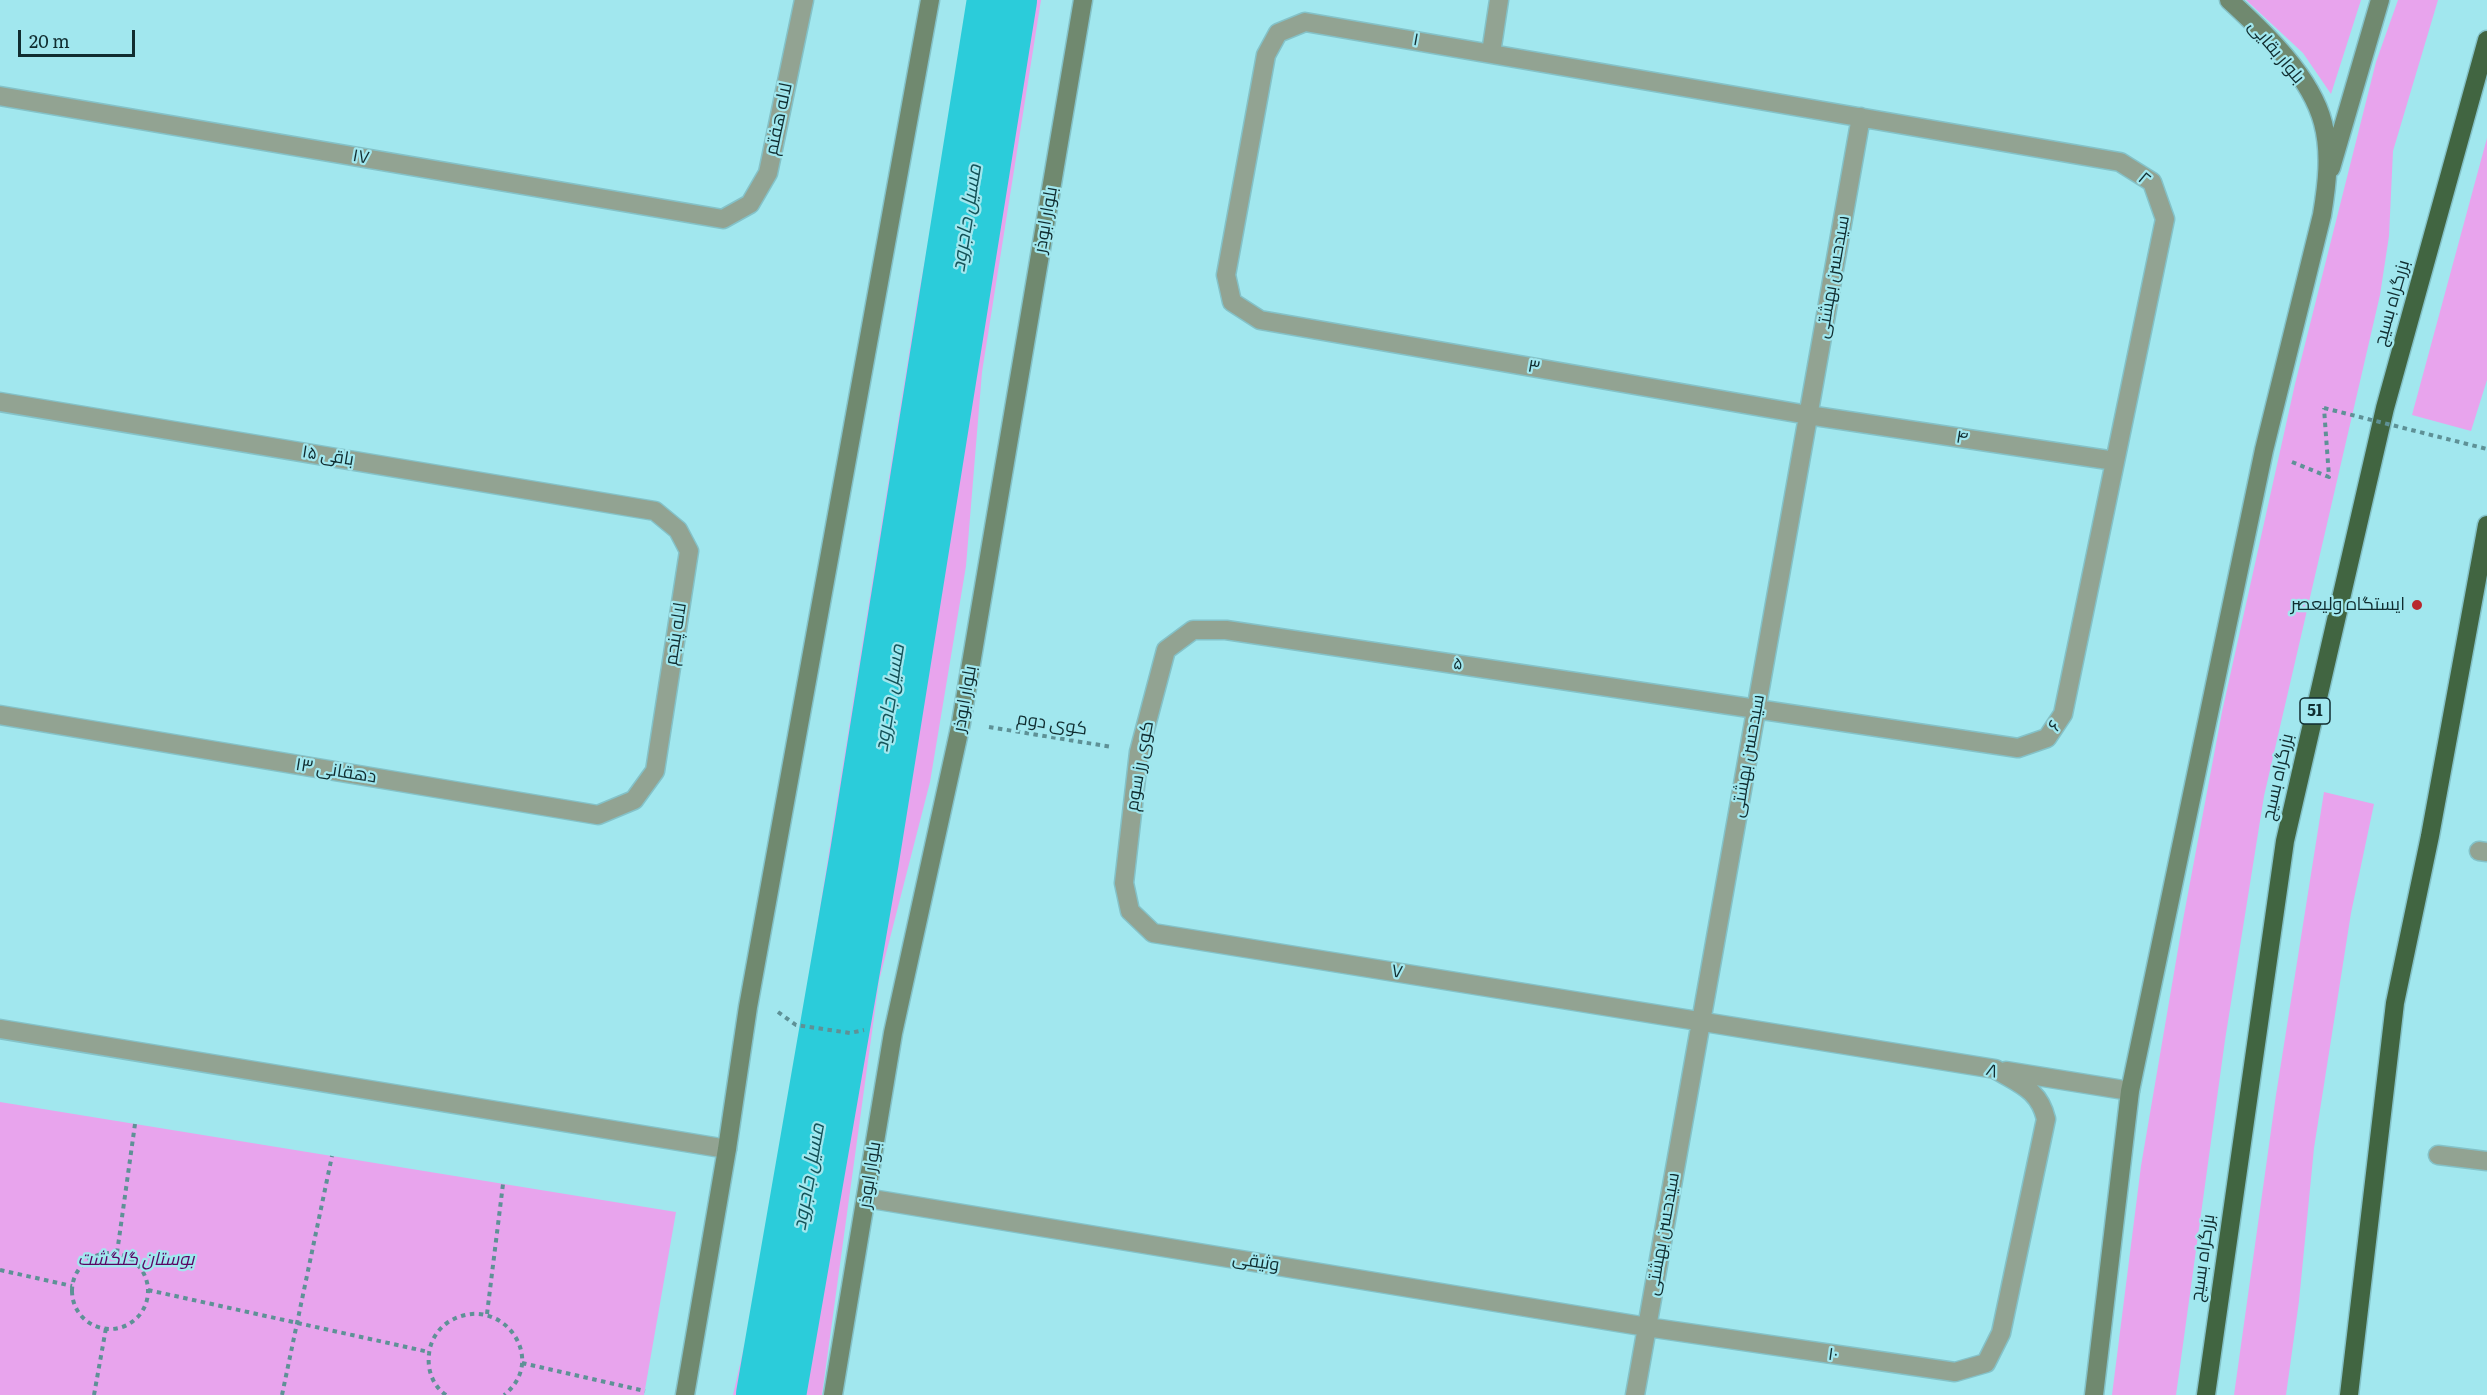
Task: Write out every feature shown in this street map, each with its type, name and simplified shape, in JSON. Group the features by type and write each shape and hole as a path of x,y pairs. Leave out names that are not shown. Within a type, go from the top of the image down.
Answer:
{"highway":[{"name":"بزرگراه بسیج","path":"2206,1395 2285,841 2385,408 2487,40"},
{"path":"2349,1395 2396,1003 2430,836 2487,525"}],"main road":[{"path":"685,1395 727,1149 748,1007 930,0"},
{"name":"بلوار ابوذر","path":"833,1395 893,1033 961,723 1083,0"},
{"name":"بلوار بقایی","path":"2094,1395 2130,1092 2264,450 2322,215 2328,177 2323,123 2311,94 2290,62 2229,0"},
{"path":"2328,177 2380,0"}],"street":[{"name":"لاله هفتم","path":"723,219 750,204 768,173 804,0"},
{"path":"1491,53 1499,0"},
{"name":"۱","path":"1260,320 1232,302 1226,275 1266,55 1278,33 1305,22 1861,117"},
{"name":"۱۷","path":"0,96 723,219"},
{"name":"سیدحسن بهشتی","path":"1635,1395 1861,117"},
{"name":"۲","path":"1861,117 2120,162 2152,182 2165,219 2115,461"},
{"name":"۳","path":"1260,320 1808,415"},
{"name":"باقی ۱۵","path":"0,402 655,511"},
{"name":"۴","path":"1808,415 2115,461"},
{"name":"۶","path":"1756,708 2018,748 2047,738 2063,714 2115,461"},
{"name":"لاله پنجم","path":"655,511 678,530 689,551 655,771"},
{"name":"۵","path":"1166,650 1193,630 1226,630 1756,708"},
{"name":"کوی رز سوم","path":"1124,883 1139,752 1166,650"},
{"name":"دهقانی ۱۳","path":"0,715 598,815 634,800 655,771"},
{"name":"۷","path":"1124,883 1130,911 1153,933 1701,1020"},
{"name":"۸","path":"1701,1020 1995,1069 2032,1092 2042,1104 2046,1119 2001,1333"},
{"path":"0,1029 727,1149"},
{"path":"1995,1069 2130,1092"},
{"path":"2438,1155 2487,1161"},
{"name":"وثیقی","path":"866,1198 1647,1327"},
{"name":"۱۰","path":"1647,1327 1955,1372 1986,1363 2001,1333"}],"path":[{"path":"2264,450 2329,477 2324,408 2487,449"},
{"name":"کوی دوم","path":"961,723 1139,752"},
{"path":"777,1011 796,1025 850,1033 868,1029"},
{"path":"117,1253 135,1124"},
{"path":"282,1395 332,1156"},
{"path":"487,1314 503,1184"},
{"path":"103,1253 117,1253 129,1257 139,1266 146,1277 148,1290 146,1303 140,1314 130,1323 118,1328 106,1328 84,1319 77,1310 72,1287 81,1265 91,1257 103,1253"},
{"path":"0,1270 72,1287"},
{"path":"148,1290 429,1352"},
{"path":"446,1395 433,1380 429,1366 429,1352 434,1337 443,1325 456,1317 471,1313 487,1314 499,1319 509,1327 521,1350 522,1363 518,1378 504,1395"},
{"path":"94,1395 106,1328"},
{"path":"522,1363 645,1391"}],"green space":[{"path":"970,0 1041,0 982,372 966,566 930,782 879,981 822,1395 733,1395 752,1312 791,1089 917,304 961,64"},
{"path":"2246,0 2361,0 2331,94 2303,53"},
{"path":"2398,0 2438,0 2393,151 2389,236 2380,295 2264,796 2225,1040 2176,1395 2112,1395 2141,1166 2183,920 2222,712 2295,384 2376,62"},
{"path":"2487,138 2487,380 2471,431 2412,415"},
{"path":"2324,792 2374,804 2351,913 2314,1148 2299,1301 2286,1395 2234,1395 2276,1095"},
{"name":"بوستان گلگشت","path":"0,1102 676,1212 644,1395 0,1395"}],"waterway":[{"name":"مسیل جاجرود","path":"771,1395 864,860 1002,0"}],"place":[{"name":"ایستگاه ولیعصر","path":"2417,605"}]}
